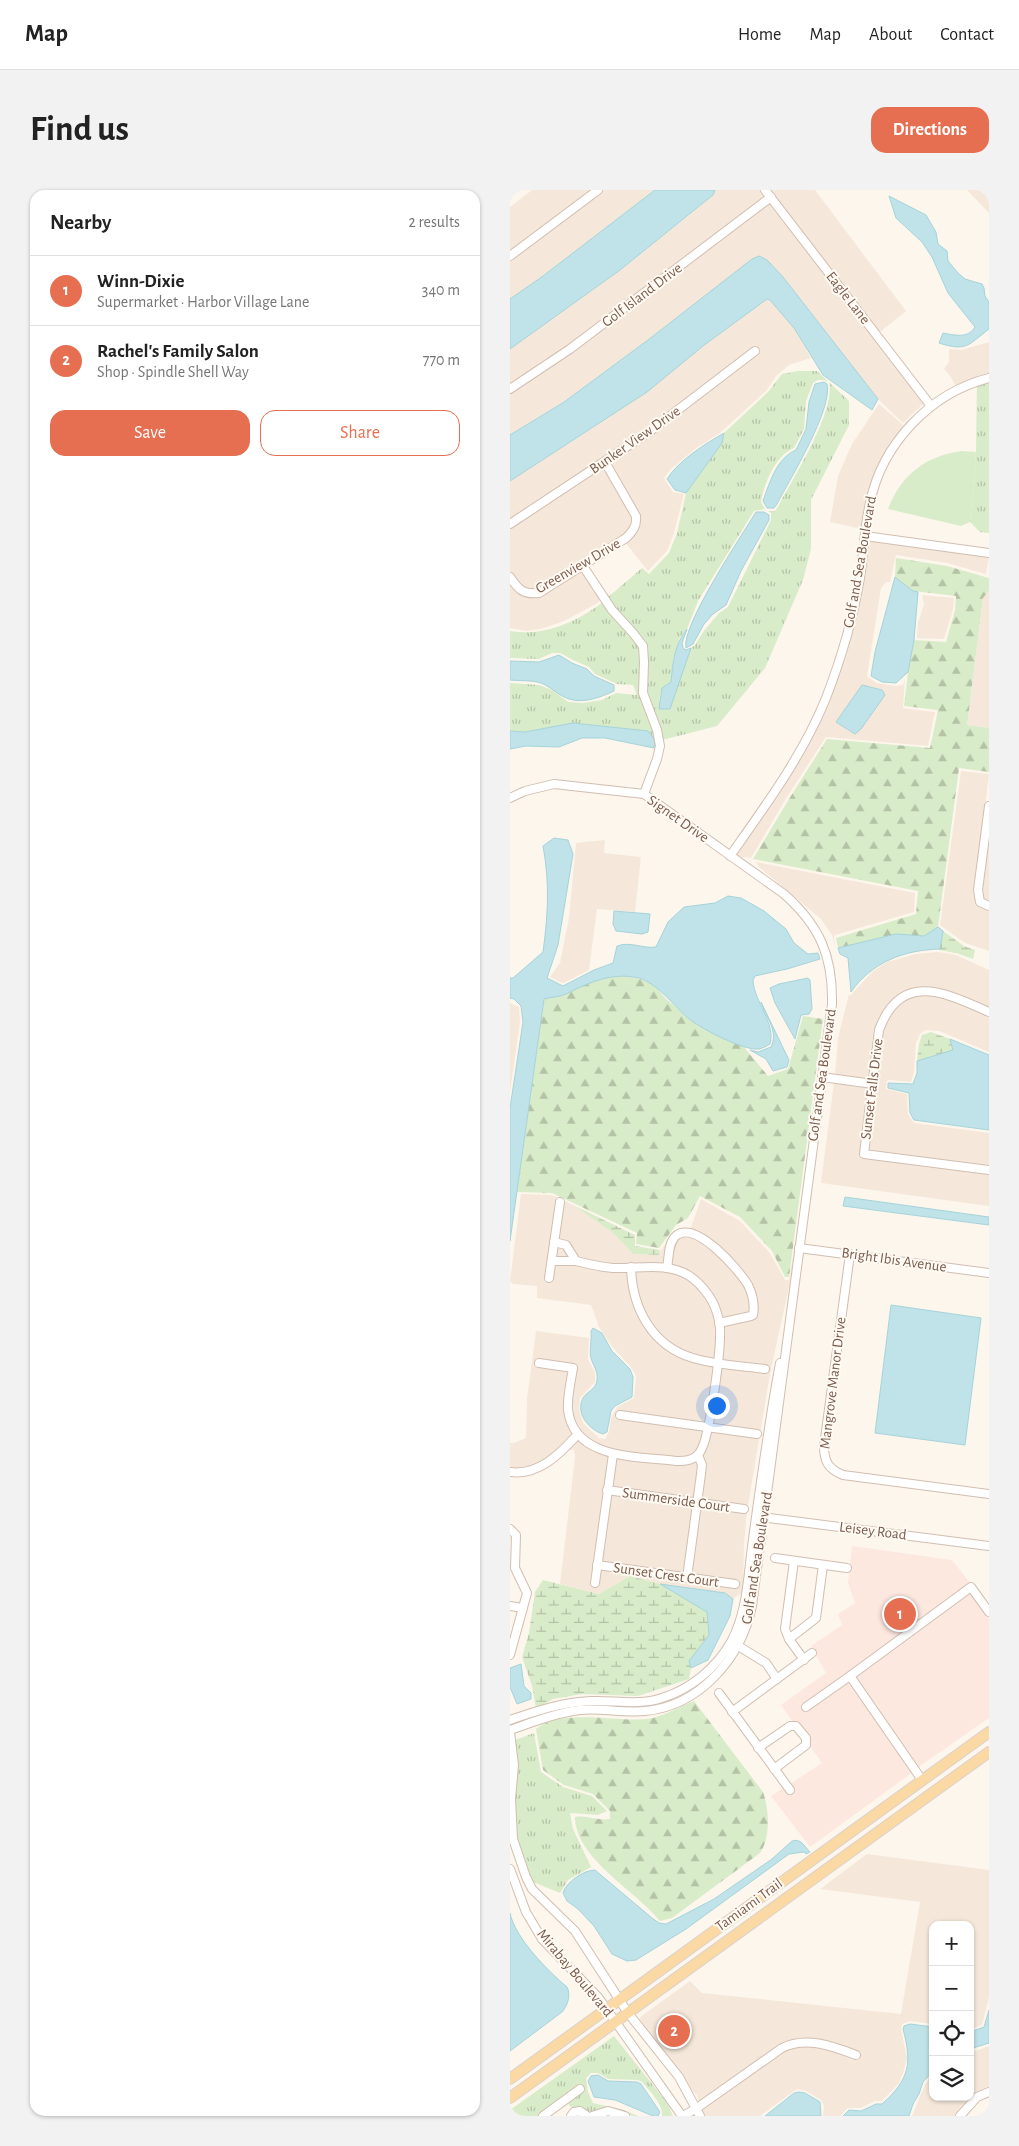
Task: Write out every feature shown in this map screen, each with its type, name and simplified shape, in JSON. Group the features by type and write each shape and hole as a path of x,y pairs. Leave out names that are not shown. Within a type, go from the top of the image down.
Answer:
{"main road":[{"name":"Tamiami Trail","path":"510,2079 989,1732"},
{"name":"Tamiami Trail","path":"510,2098 989,1752"},
{"path":"912,1807 924,1791 922,1780"},
{"path":"780,1904 781,1889 792,1875"}],"street":[{"path":"510,256 598,190"},
{"name":"Eagle Lane","path":"765,190 931,406"},
{"name":"Golf Island Drive","path":"510,389 570,349 771,197"},
{"name":"Bunker View Drive","path":"510,524 649,432 755,351"},
{"name":"Golf and Sea Boulevard","path":"510,1720 551,1707 581,1702 630,1703 661,1698 695,1682 718,1661 731,1642 742,1612 760,1517 788,1335 832,1004 832,986 825,949 802,910 784,894 730,856 792,767 826,699 852,617 870,502 883,465 890,452 908,427 931,406 955,390 989,378"},
{"name":"Greenview Drive","path":"510,577 518,590 528,594 538,593 626,538 634,530 637,523 633,509 605,462"},
{"path":"865,536 989,552"},
{"path":"583,566 612,610 634,632 643,646 643,693 657,730 660,746 644,794"},
{"name":"Signet Drive","path":"510,798 525,791 554,784 644,794 730,856"},
{"path":"989,808 978,890 980,902 989,906"},
{"name":"Sunset Falls Drive","path":"989,1012 936,991 914,992 903,997 884,1017 880,1030 864,1154 989,1170"},
{"path":"822,1077 873,1084"},
{"path":"549,1278 560,1202"},
{"path":"666,1268 674,1239 685,1232 694,1234 727,1257 748,1287 755,1305 753,1315 719,1323"},
{"path":"554,1242 566,1245 576,1261"},
{"name":"Bright Ibis Avenue","path":"800,1248 989,1273"},
{"name":"Mangrove Manor Drive","path":"850,1254 824,1446 824,1457 828,1466 842,1475 989,1494"},
{"path":"539,1363 573,1368 568,1410 578,1436 589,1444 613,1454 687,1461 698,1455 704,1444 720,1343 716,1310 707,1292 692,1278 679,1270 603,1267 576,1261 552,1261"},
{"path":"632,1267 632,1288 638,1310 657,1337 684,1354 717,1362 765,1369"},
{"path":"620,1415 758,1434"},
{"path":"510,1472 528,1471 551,1461 578,1436"},
{"path":"595,1583 613,1454"},
{"path":"687,1578 702,1466 698,1455"},
{"name":"Summerside Court","path":"607,1490 744,1509"},
{"name":"Golf and Sea Boulevard","path":"510,1731 565,1712 594,1710 632,1712 661,1708 689,1696 712,1680 724,1668 738,1646 749,1621 760,1517"},
{"name":"Leisey Road","path":"760,1517 989,1546"},
{"path":"510,1529 516,1535 515,1568 527,1593 510,1654"},
{"path":"775,1558 847,1568"},
{"path":"794,1561 785,1629 789,1639 804,1660"},
{"name":"Sunset Crest Court","path":"597,1565 735,1584"},
{"path":"789,1639 816,1618 823,1565"},
{"path":"806,1707 971,1587 989,1612"},
{"path":"510,1606 523,1608"},
{"path":"731,1642 766,1662 777,1679"},
{"path":"732,1712 812,1654"},
{"path":"850,1676 922,1780"},
{"path":"719,1693 790,1790"},
{"path":"758,1748 790,1726 796,1726 806,1738 806,1745 801,1750 774,1769"},
{"name":"Mirabay Boulevard","path":"510,1731 514,1765 511,1800 513,1840 526,1877 532,1889 575,1931 628,2013 679,2078 699,2112"},
{"name":"Mirabay Boulevard","path":"510,1870 512,1885 542,1939 598,1997 683,2116"},
{"path":"512,1885 526,1877"},
{"path":"683,2116 699,2112 792,2042 802,2041 834,2047 856,2055"},
{"path":"543,2116 580,2090"},
{"path":"960,2116 977,2097 989,2092"},
{"path":"563,2102 571,2115 580,2111 587,2116"},
{"path":"592,2116 608,2111 626,2116"}],"shaded area":[{"path":"532,190 655,190 510,299 510,207"},
{"path":"715,190 815,190 906,311 875,336 924,403 903,423 878,399 783,277 752,259 648,340 563,402 510,435 510,349 620,270 704,203"},
{"path":"967,190 989,190 989,213"},
{"path":"767,299 770,300 794,328 811,358 789,365 776,376 767,390 720,433 695,449 671,469 664,478 673,492 684,494 674,533 667,551 648,571 625,542 583,572 601,600 596,604 564,621 541,629 526,631 510,628 510,481 594,427"},
{"path":"989,342 989,375 956,387 944,369 949,362 949,349 961,350"},
{"path":"879,404 903,425 926,404 927,406 896,439 862,529 830,522 838,476 852,444"},
{"path":"867,540 989,556 986,574 947,563 896,555 890,582 886,582 881,588 867,676 876,683 896,686 903,685 905,678 903,708 935,712 928,746 826,737 787,797 751,858 736,856 794,768 828,701"},
{"path":"989,591 989,728 967,725 983,598"},
{"path":"922,595 954,598 953,610 944,639 917,638 918,623 924,604"},
{"path":"961,771 989,774 975,890 976,899 989,909 989,951 965,943 940,925"},
{"path":"989,828 989,903 983,899 981,890"},
{"path":"605,840 604,853 641,857 635,912 597,909 589,970 564,983 560,982 550,977 560,963 569,918 576,843"},
{"path":"756,862 915,893 914,912 835,935 836,949 832,935 821,919 759,867"},
{"path":"938,952 956,955 989,970 989,1008 946,990 936,988 914,989 890,1004 882,1016 877,1029 871,1080 835,1076 838,1038 849,994 850,996 873,971 887,962 916,954"},
{"path":"915,995 944,996 989,1015 989,1052 939,1031 925,1030 920,1034 916,1043 914,1072 911,1082 888,1080 886,1089 907,1094 908,1114 914,1123 989,1133 989,1167 867,1151 882,1030 887,1018 904,1000"},
{"path":"510,1003 519,1007 520,1022 510,1092"},
{"path":"834,1082 870,1086 861,1157 989,1173 989,1206 821,1183"},
{"path":"521,1194 552,1195 573,1205 613,1233 633,1254 658,1255 675,1230 690,1230 701,1199 740,1221 770,1253 785,1280 789,1280 798,1225 800,1223 791,1278 770,1374 747,1512 743,1592 733,1599 725,1593 660,1584 630,1576 599,1594 560,1584 575,1457 574,1450 565,1450 543,1465 510,1472 510,1443 526,1438 527,1399 536,1331 589,1338 588,1359 595,1373 595,1382 580,1398 579,1409 583,1423 599,1438 605,1439 609,1432 611,1418 617,1407 634,1398 636,1376 599,1327 591,1305 537,1298 537,1286 513,1284 510,1281"},
{"path":"852,1546 952,1560 971,1584 803,1706 806,1711 849,1680 913,1772 810,1847 771,1796 785,1787 791,1794 795,1790 790,1784 822,1763 781,1705 826,1673 811,1646 842,1625 838,1614 855,1603 848,1583"},
{"path":"970,1591 989,1617 989,1718 917,1768 854,1677"},
{"path":"867,1854 989,1870 989,1997 982,2025 974,2028 974,1921 929,1921 929,2023 910,2021 902,2024 901,2029 907,2058 904,2070 899,2083 882,2101 875,2101 861,2108 848,2108 840,2116 823,2116 824,2106 821,2100 806,2091 798,2089 760,2116 704,2116 701,2109 783,2050 802,2044 833,2050 857,2058 859,2053 834,2043 802,2038 791,2040 781,2045 699,2103 697,2095 688,2087 639,2018 690,1981 702,1993 901,2014 920,1902 820,1889"},
{"path":"989,2046 989,2089 974,2096 974,2056 974,2052"},
{"path":"929,2080 929,2101 969,2101 956,2116 912,2116 925,2084"}],"green space":[{"path":"798,371 817,371 829,382 849,401 849,425 811,500 811,549 803,580 765,668 717,726 662,740 646,692 645,645 607,598 642,568 649,574 669,553 677,533 686,493 722,443 724,433 768,392 782,374","holes":["818,380 829,382 826,410 812,444 779,505 775,511 768,511 771,513 771,520 728,607 719,613 691,648 683,666 659,701 662,688 671,682 674,655 680,637 687,629 698,601 754,511 765,509 761,502 768,478 776,463 794,448 804,429 806,401 813,383"]},
{"path":"989,379 989,533 980,532 970,522 976,452 977,381"},
{"path":"962,451 976,452 970,522 961,526 888,509 900,486 916,469 937,457"},
{"path":"896,558 947,566 989,578 989,591 983,598 967,725 989,728 989,772 959,768 938,927 924,936 896,934 838,948 836,938 916,914 918,891 753,859 827,739 930,748 938,710 904,706 908,672 914,640 946,642 955,610 956,596 913,591 895,577"},
{"path":"603,602 640,647 642,662 640,694 657,742 654,742 648,731 573,723 525,732 510,731 510,683 539,685 552,690 568,702 583,703 602,700 616,693 637,695 633,685 617,684 595,674 589,667 560,653 552,653 539,659 510,658 510,631 535,632 547,630 571,622"},
{"path":"943,931 964,946 975,950 973,959 939,950"},
{"path":"624,976 641,979 653,984 666,999 700,1026 743,1046 768,1076 788,1069 803,1016 823,1019 789,1277 785,1277 772,1251 740,1217 700,1196 688,1218 676,1225 659,1248 636,1244 637,1233 552,1193 517,1192 544,999 565,995 577,987 604,978"},
{"path":"931,1032 950,1039 954,1050 917,1061 922,1035"},
{"path":"573,1205 635,1235 635,1246 660,1250 659,1255 633,1254 613,1233"},
{"path":"630,1576 660,1584 707,1612 709,1635 689,1661 691,1668 689,1679 638,1696 582,1694 553,1699 536,1709 532,1686 522,1657 529,1633 535,1592 543,1580 599,1594"},
{"path":"694,1701 763,1792 768,1815 766,1839 760,1853 672,1918 660,1921 608,1873 585,1846 578,1832 575,1817 610,1819 610,1811 593,1794 564,1785 543,1770 536,1729 547,1723 574,1717 653,1718"},
{"path":"534,1733 541,1772 563,1787 592,1796 607,1811 598,1815 570,1813 573,1829 591,1867 568,1880 560,1893 531,1881 517,1842 514,1826 515,1740"},
{"path":"614,2036 668,2104 673,2116 662,2116 661,2107 642,2082 638,2080 608,2079 598,2073 591,2073 586,2078 588,2092 593,2103 624,2110 638,2116 611,2108 605,2108 590,2114 583,2109 573,2110 567,2102 584,2091 581,2085 538,2116 510,2116 510,2110"}],"water":[{"path":"655,190 715,190 713,195 620,270 510,349 510,299"},
{"path":"889,196 926,215 936,232 938,244 947,251 948,261 965,279 982,284 985,296 989,302 989,329 971,343 962,347 956,347 939,343 943,333 965,335 975,327 948,293 932,257 922,242 896,218"},
{"path":"759,256 767,260 783,277 878,399 872,410 823,375 794,328 770,300 767,299 703,346 647,392 510,481 510,435 564,402 648,340 752,259"},
{"path":"824,382 827,384 827,395 824,410 809,444 777,504 774,508 767,508 763,501 775,471 789,454 796,450 806,429 809,402 815,384"},
{"path":"724,433 722,443 686,493 675,490 667,479 678,465"},
{"path":"756,512 764,512 769,515 769,520 741,571 726,605 713,614 704,624 693,644 686,648 687,637 702,601"},
{"path":"895,577 913,591 918,592 914,640 908,672 896,683 882,682 871,676 875,652"},
{"path":"687,629 682,643 683,648 686,650 691,648 670,709 659,709 662,688 671,682 679,641"},
{"path":"559,655 587,669 594,676 614,685 614,691 581,701 565,698 541,683 510,680 510,661 539,662"},
{"path":"862,685 882,690 885,695 861,729 855,734 836,722"},
{"path":"573,723 648,731 655,740 654,748 605,738 582,738 559,747 526,746 510,749 510,731 525,732"},
{"path":"554,838 568,840 573,854 558,945 547,978 563,986 594,970 613,963 617,946 627,944 656,947 668,922 684,907 715,903 728,896 741,898 764,911 786,929 794,943 808,954 818,953 820,959 755,976 753,980 754,988 768,1020 771,1036 770,1044 759,1049 744,1047 703,1028 689,1019 652,985 639,978 629,976 610,977 593,982 564,995 544,999 510,1241 510,1108 523,1022 521,1006 514,999 510,998 510,978 513,978 543,952 548,899 543,846"},
{"path":"614,911 650,914 648,932 642,934 616,931 613,924"},
{"path":"938,927 943,931 940,949 902,955 879,965 859,982 851,992 848,958 840,954 838,948 896,934 924,936"},
{"path":"808,978 810,980 812,1009 809,1014 801,1015 795,1039 775,1003 770,988 779,984"},
{"path":"761,1002 789,1060 787,1067 773,1071 766,1059 750,1050 758,1052 771,1047 773,1041 773,1030"},
{"path":"950,1039 989,1055 989,1130 914,1120 910,1113 909,1093 888,1088 888,1083 913,1084 917,1073 917,1061 953,1050"},
{"path":"845,1197 989,1217 989,1225 843,1206"},
{"path":"891,1305 981,1318 965,1445 875,1433"},
{"path":"593,1328 602,1333 612,1351 630,1369 633,1377 632,1397 615,1406 611,1411 607,1432 603,1434 588,1425 581,1409 583,1398 595,1386 597,1380 590,1355 591,1331"},
{"path":"660,1584 725,1593 733,1599 730,1616 708,1660 691,1668 689,1661 709,1635 707,1612"},
{"path":"521,1664 524,1686 531,1693 531,1699 517,1704 510,1687 510,1668"},
{"path":"792,1841 800,1842 810,1852 806,1854 804,1852 789,1854 686,1929 636,1960 627,1961 612,1954 594,1926 578,1909 567,1901 563,1893 576,1877 595,1870 652,1918 659,1923 666,1924 714,1899 772,1859"},
{"path":"510,1913 518,1933 525,1943 542,1963 567,1987 569,1997 562,2012 510,2051"},
{"path":"989,2010 989,2043 974,2048 974,2031 984,2027"},
{"path":"910,2024 929,2026 929,2075 923,2082 909,2116 843,2116 849,2110 861,2111 876,2104 882,2104 898,2087 908,2061 904,2026"},
{"path":"598,2075 608,2081 637,2082 641,2084 660,2112 658,2116 653,2116 615,2100 594,2097 588,2081 591,2076"},
{"path":"794,2093 805,2093 820,2102 821,2116 765,2116"}],"place":[{"name":"Winn-Dixie","path":"900,1614"},
{"name":"Rachel's Family Salon","path":"674,2031"}]}
